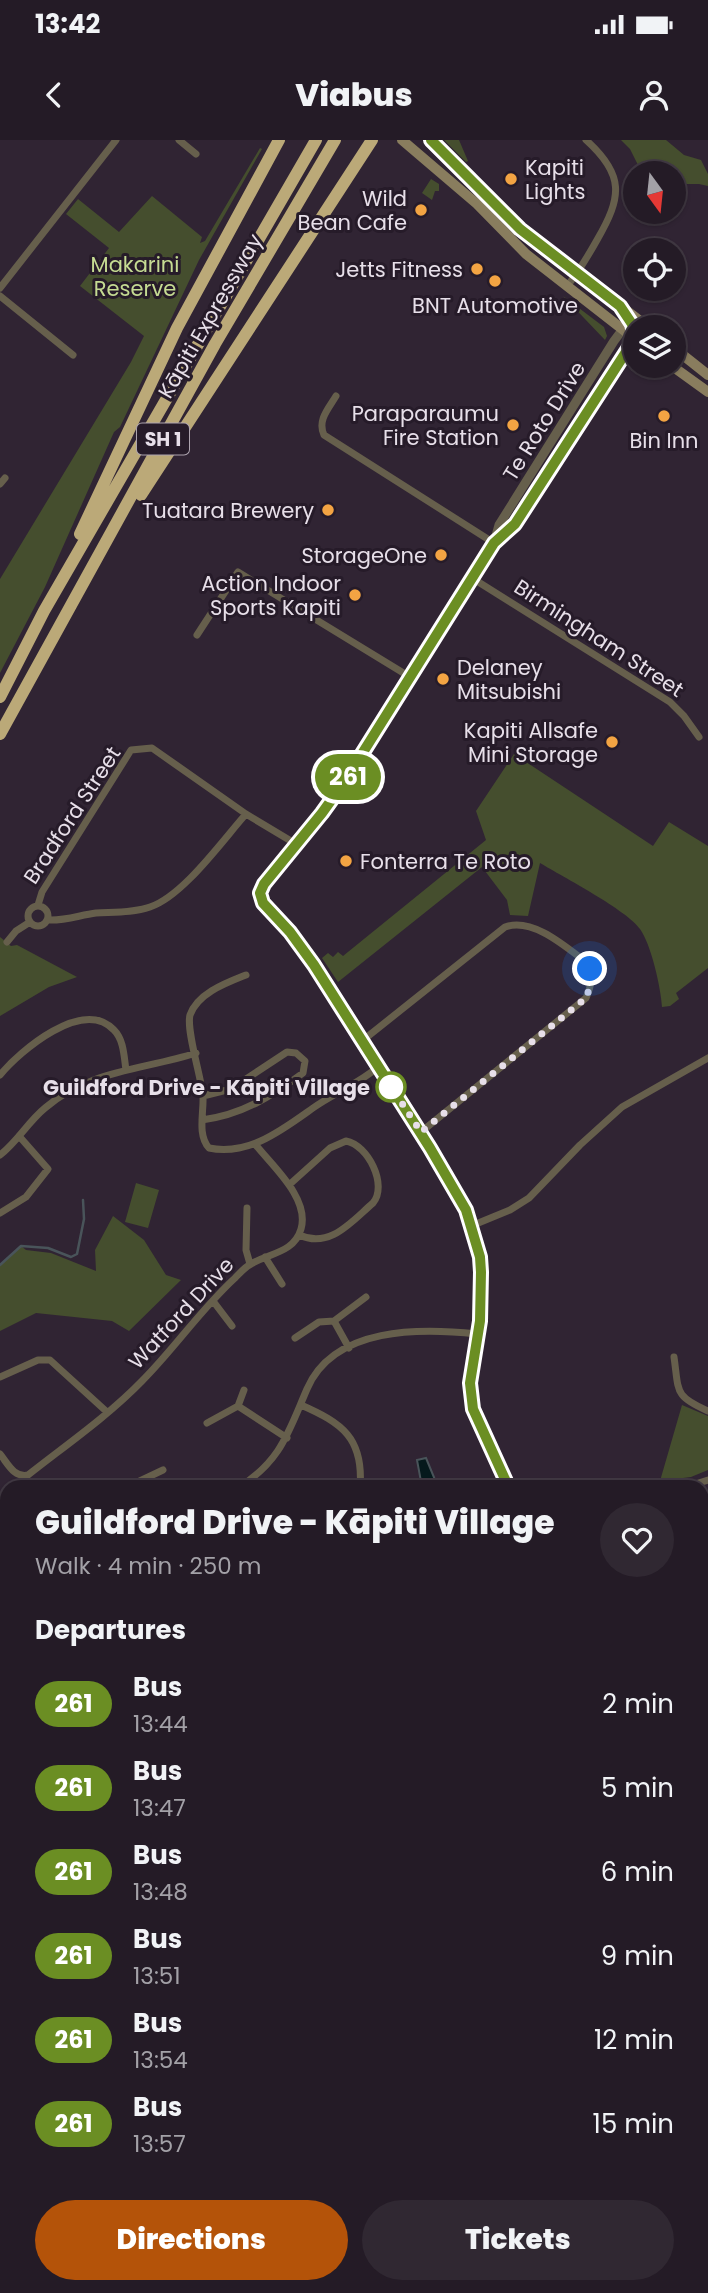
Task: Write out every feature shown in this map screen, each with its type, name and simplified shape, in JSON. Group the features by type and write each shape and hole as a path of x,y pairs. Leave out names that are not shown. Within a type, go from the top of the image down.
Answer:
{"highway":[{"path":"44,611 177,328 279,140"},
{"name":"Kāpiti Expressway","path":"0,697 44,611 316,140"},
{"path":"50,643 149,483 372,140"},
{"name":"Kāpiti Expressway","path":"0,734 215,344 333,143"}],"main road":[{"path":"402,140 477,204 526,254 623,325"},
{"path":"431,140 520,229 632,315"},
{"path":"686,358 708,375"},
{"path":"686,376 708,392"}],"street":[{"path":"0,288 116,140"},
{"path":"179,140 196,154"},
{"path":"568,285 605,226 617,195 615,180 606,161 586,140"},
{"path":"0,296 73,355"},
{"path":"620,306 624,315"},
{"name":"Te Roto Drive","path":"362,1041 314,965 290,932 263,903 260,893 264,884 345,781 494,543 499,525 607,353 623,340"},
{"name":"Te Roto Drive","path":"494,543 510,531 613,373 623,351"},
{"path":"607,353 613,373"},
{"path":"336,396 322,418 324,435 494,543"},
{"path":"550,445 562,452"},
{"path":"197,635 238,572 410,677"},
{"name":"Birmingham Street","path":"472,578 670,702 699,737"},
{"name":"Bradford Street","path":"7,942 30,922 29,911 38,905 42,891 131,750 152,747 246,814 296,844"},
{"path":"30,922 40,926 48,920 144,909 161,903 180,889 246,814"},
{"name":"Bradford Street","path":"38,905 46,909 48,920"},
{"path":"421,1132 586,998 591,984 590,969 586,962 533,926 517,924 505,927 362,1041 460,1197 471,1226 480,1257 481,1272 481,1307 470,1383 473,1409 505,1480"},
{"path":"246,975 202,998 191,1014 189,1028 203,1096 205,1144 209,1149 254,1144 289,1127 313,1108 351,1088 378,1067"},
{"path":"0,1075 11,1062 48,1034 86,1019 96,1020 113,1028 122,1043 126,1070"},
{"path":"202,1120 240,1111 266,1100 303,1073 305,1061 296,1053 287,1052 231,1089 203,1096"},
{"path":"0,1155 45,1108 71,1089 90,1080 196,1053"},
{"path":"471,1226 510,1210 529,1198 580,1145 622,1107 708,1058"},
{"path":"0,1213 26,1197 48,1169 19,1136"},
{"path":"254,1144 289,1185 299,1203 303,1216 299,1236 312,1240 335,1235 378,1198 379,1184 371,1164 358,1146 346,1141 330,1148 289,1185"},
{"path":"247,1208 246,1250 250,1264"},
{"name":"Watford Drive","path":"0,1454 15,1474 24,1477 28,1475 142,1381 250,1264 290,1246 299,1236"},
{"path":"265,1257 282,1284"},
{"path":"295,1338 319,1322 334,1321 366,1297"},
{"path":"213,1301 232,1326"},
{"path":"334,1321 349,1348"},
{"path":"248,1480 261,1470 287,1438 315,1374 330,1359 373,1337 411,1330 477,1334"},
{"path":"674,1357 681,1396 708,1411"},
{"path":"0,1377 38,1360 50,1360 107,1412"},
{"path":"206,1423 238,1406 244,1390"},
{"path":"301,1405 327,1416 348,1434 359,1462 360,1480"},
{"path":"238,1406 287,1438"},
{"path":"142,1480 163,1470"}],"green space":[{"path":"444,140 459,140 468,161 466,162"},
{"path":"621,140 666,140 684,155 701,160 708,174 708,186 686,184 686,161 636,161"},
{"name":"Makarini Reserve","path":"260,148 262,149 199,260 120,427 114,432 45,587 0,673 0,579 144,336 80,286 109,248 66,214 78,199 119,232 152,196 202,237 200,243 205,241"},
{"path":"431,179 439,184 439,191 435,191 432,200 422,193"},
{"path":"563,296 604,327 607,336 605,340"},
{"path":"514,754 653,846 669,822 708,846 708,968 676,993 679,999 670,1006 662,1007 655,966 648,945 633,921 609,903 540,863 528,916 510,915 507,900 482,867 338,982 322,958 328,953 333,957 338,952 343,956 486,840 476,811"},
{"path":"0,937 11,946 17,945 77,977 49,987 0,1016"},
{"path":"136,1183 159,1190 148,1228 125,1222"},
{"path":"113,1216 144,1240 166,1275 181,1280 129,1331 112,1321 36,1313 0,1331 0,1265 21,1246 26,1250 51,1253 96,1271 95,1250"},
{"path":"682,1405 708,1416 708,1470 691,1477 660,1480"}],"shaded area":[{"path":"426,1458 435,1480 421,1480 417,1460"}],"waterway":[{"path":"0,1265 21,1246 48,1248 71,1257 77,1254 84,1219 83,1200"}],"bus line":[{"name":"261","path":"431,140 520,229 620,306 632,324 635,338 515,524 494,543 345,781 264,884 260,897 314,965 466,1210 480,1257 481,1272 480,1321 470,1383 473,1409 506,1480"}],"place":[{"name":"Kapiti Lights","path":"511,179"},
{"name":"Wild Bean Cafe","path":"421,210"},
{"name":"Jetts Fitness","path":"477,269"},
{"name":"BNT Automotive","path":"495,281"},
{"name":"Bin Inn","path":"664,416"},
{"name":"Paraparaumu Fire Station","path":"513,425"},
{"name":"Tuatara Brewery","path":"328,510"},
{"name":"StorageOne","path":"441,555"},
{"name":"Action Indoor Sports Kapiti","path":"355,595"},
{"name":"Delaney Mitsubishi","path":"443,679"},
{"name":"Kapiti Allsafe Mini Storage","path":"612,742"},
{"name":"Fonterra Te Roto","path":"346,861"},
{"name":"Guildford Drive - Kāpiti Village","path":"391,1087"}],"route":[{"path":"391,1087 390,1085 421,1132 586,998 591,984 590,969"}]}
